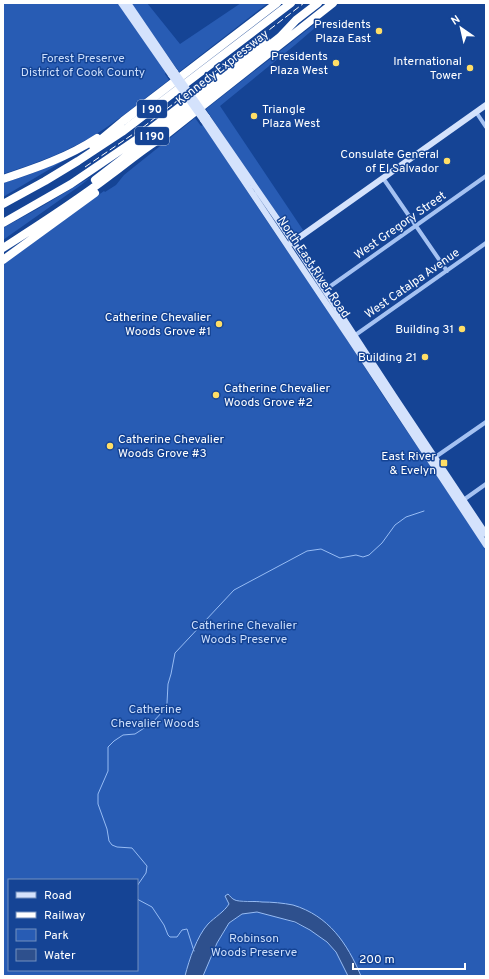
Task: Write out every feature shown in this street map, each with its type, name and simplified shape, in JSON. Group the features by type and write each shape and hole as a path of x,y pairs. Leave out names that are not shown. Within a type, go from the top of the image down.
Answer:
{"highway":[{"name":"I 190","path":"3,179 65,156 92,141 123,121 276,3"},
{"name":"I 90","path":"4,203 45,181 122,132 291,3"},
{"name":"Kennedy Expressway","path":"3,247 93,182 215,88 280,37 296,20 318,3"},
{"path":"3,247 110,176 333,3"},
{"name":"I 90","path":"3,223 94,169 143,135 276,33 296,20"},
{"path":"4,203 17,192 86,150 123,121"},
{"path":"3,260 101,188 163,136"},
{"name":"I 90","path":"3,220 39,202"}],"main road":[{"name":"North East River Road","path":"121,3 173,73 293,242 433,460 486,534"},
{"name":"North East River Road","path":"128,3 173,73"},
{"path":"287,246 486,105"},
{"name":"North East River Road","path":"205,119 287,246 353,337"},
{"name":"North East River Road","path":"461,501 486,545"}],"street":[{"path":"476,112 486,128"},
{"name":"West Gregory Street","path":"325,290 486,176"},
{"path":"383,178 447,271"},
{"name":"West Catalpa Avenue","path":"353,337 486,243"},
{"path":"433,460 486,422"},
{"path":"461,501 486,484"}],"green space":[{"name":"Forest Preserve District of Cook County","path":"3,3 118,3 166,72 165,74 169,80 118,119 77,145 53,156 3,174"},
{"path":"131,3 147,3 180,44 241,3 268,3 179,72"},
{"path":"321,19 323,21 220,106 303,230 294,233 288,231 206,109"},
{"name":"Catherine Chevalier Woods","path":"195,118 201,126 203,125 312,286 486,549 486,976 361,976 350,953 342,942 325,923 315,915 304,909 291,905 242,900 234,901 230,904 205,929 194,948 185,976 3,976 3,264 104,191 105,192 116,185 124,175"},
{"path":"65,160 3,197 3,183"},
{"path":"91,177 81,185 3,240 3,228"},
{"name":"Robinson Woods Preserve","path":"257,912 300,925 319,936 337,954 348,976 203,976 217,943 229,923 242,914"}],"water":[{"path":"228,894 237,901 274,902 293,905 317,916 335,932 343,942 361,976 348,976 336,952 327,942 310,930 295,922 257,912 242,914 229,923 217,943 203,976 185,976 191,956 200,935 208,924 227,907 229,904 225,896"}],"waterway":[{"path":"138,885 146,873 147,866 132,848 117,847 112,845 109,841 107,829 98,804 98,794 108,771 108,747 123,735 135,734 152,723 164,710 167,703 168,684 175,653 234,590 307,551 321,549 340,558 356,555 363,557 369,555 382,543 395,525 406,517 424,511"},
{"path":"138,900 152,907 170,937 177,937 182,930 187,929 194,951"}],"railway":[{"path":"85,167 142,128 304,3"}],"place":[{"name":"Presidents Plaza East","path":"379,31"},
{"name":"Presidents Plaza West","path":"336,63"},
{"name":"International Tower","path":"470,68"},
{"name":"Triangle Plaza West","path":"254,116"},
{"name":"Consulate General of El Salvador","path":"447,161"},
{"name":"Catherine Chevalier Woods Grove #1","path":"219,324"},
{"name":"Building 31","path":"462,329"},
{"name":"Building 21","path":"425,357"},
{"name":"Catherine Chevalier Woods Grove #2","path":"216,395"},
{"name":"Catherine Chevalier Woods Grove #3","path":"110,446"},
{"name":"East River & Evelyn","path":"444,463"}],"park label":[{"name":"Catherine Chevalier Woods Preserve","path":"244,632"}]}
